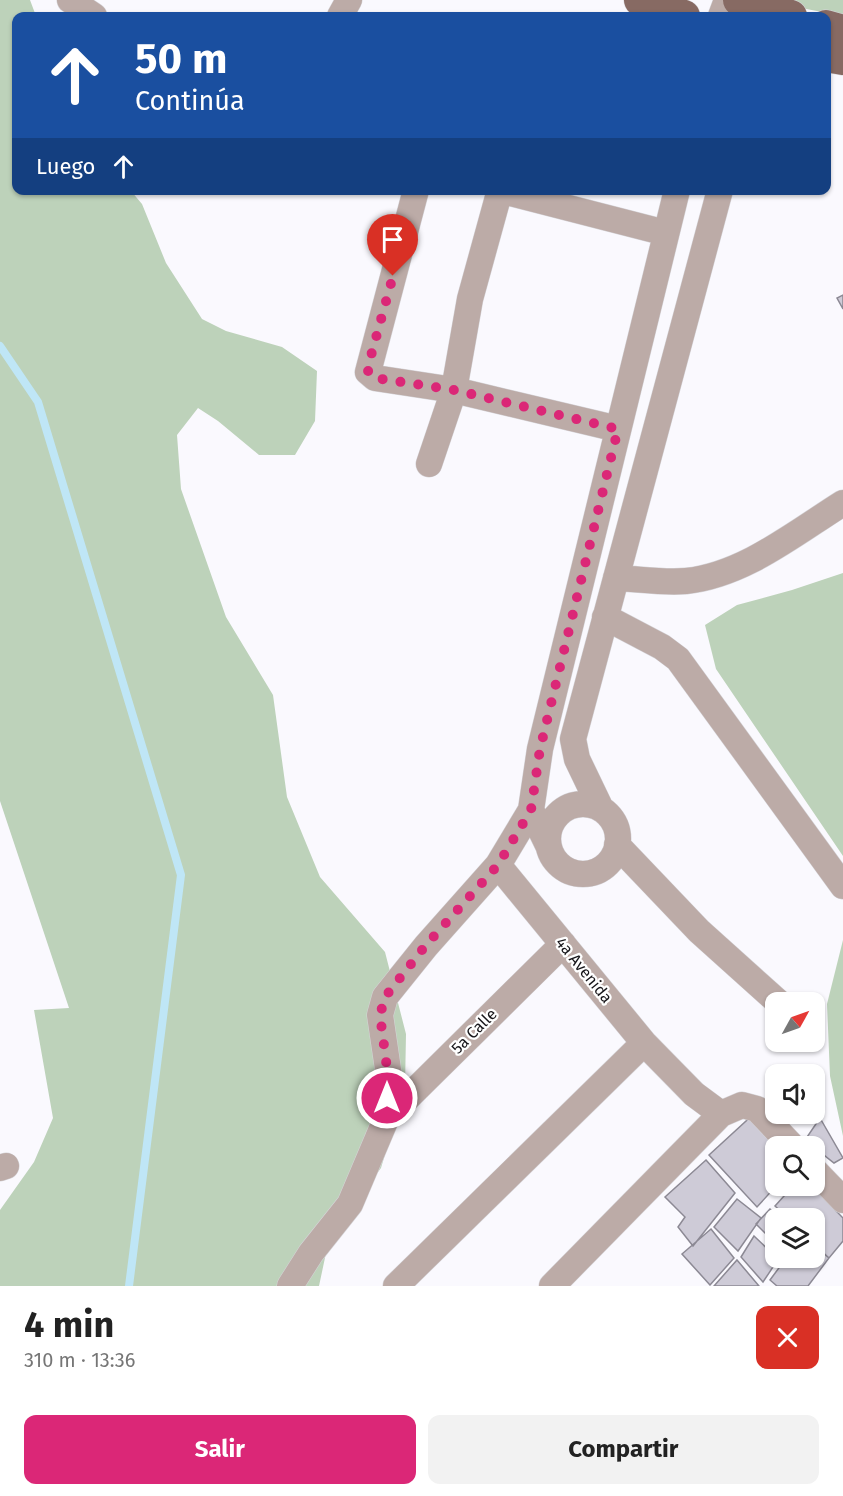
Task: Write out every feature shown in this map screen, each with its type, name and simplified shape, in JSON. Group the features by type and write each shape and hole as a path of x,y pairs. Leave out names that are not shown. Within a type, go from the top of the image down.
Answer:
{"main road":[{"path":"640,0 673,12"},
{"path":"739,0 769,12"}],"street":[{"path":"69,0 88,12"},
{"path":"415,195 368,372 375,378 454,390 618,429"},
{"path":"429,464 454,390 471,299 499,195"},
{"path":"516,195 666,233"},
{"path":"498,865 531,810 540,749 675,195"},
{"path":"531,810 553,857 560,865 578,873 589,873 607,864 614,855 617,835 614,825 601,809 577,759 573,739 719,195"},
{"path":"616,578 685,581 723,573 755,558 843,503"},
{"path":"605,617 662,647 678,659 843,886"},
{"path":"549,847 549,829 558,814 565,808 582,804 601,809"},
{"path":"617,845 699,931 767,992"},
{"name":"4a Avenida","path":"498,865 644,1043 694,1094 721,1114"},
{"name":"5a Calle","path":"290,1286 311,1253 350,1204 386,1119 388,1076 380,1015 385,997 426,945 498,865"},
{"name":"5a Calle","path":"386,1119 563,944"},
{"path":"396,1286 644,1043"},
{"path":"552,1286 649,1190 721,1114 742,1105 757,1109 783,1136"},
{"path":"825,1181 843,1200"}],"green space":[{"path":"0,0 30,0 34,12 12,12 12,195 134,195 142,204 166,263 202,319 226,331 282,347 317,371 315,421 295,455 259,455 218,421 198,408 177,435 181,489 226,617 273,695 287,797 320,877 385,952 406,1034 405,1087 381,1168 329,1239 319,1286 0,1286 0,1210 34,1162 53,1118 34,1010 69,1008 0,801"},
{"path":"779,0 843,0 843,16 831,12 796,7"},
{"path":"843,573 843,856 716,669 705,625 737,605"},
{"path":"843,940 843,1136 830,1076 827,1004"}],"building":[{"path":"843,295 843,309 837,298"},
{"path":"757,1111 771,1136 765,1136 765,1196 767,1196 757,1207 709,1155"},
{"path":"816,1124 823,1124 843,1158 834,1163 825,1156 825,1136 808,1136"},
{"path":"706,1160 735,1193 693,1246 678,1227 685,1217 665,1197"},
{"path":"784,1196 822,1196 843,1218 843,1241 829,1258 825,1254 825,1208 777,1208 775,1206"},
{"path":"737,1199 761,1218 738,1251 714,1227"},
{"path":"765,1214 765,1233 756,1224"},
{"path":"711,1229 734,1258 710,1285 682,1254"},
{"path":"754,1236 765,1246 765,1268 772,1268 763,1282 741,1257"},
{"path":"737,1260 759,1286 714,1286"},
{"path":"779,1268 822,1268 808,1286 777,1286 770,1280"}],"waterway":[{"path":"0,346 38,402 181,875 129,1286"}],"route":[{"path":"387,1098 388,1076 380,1015 385,997 426,945 498,865 531,810 540,749 618,429 454,390 375,378 368,372 369,363 393,276"}]}
